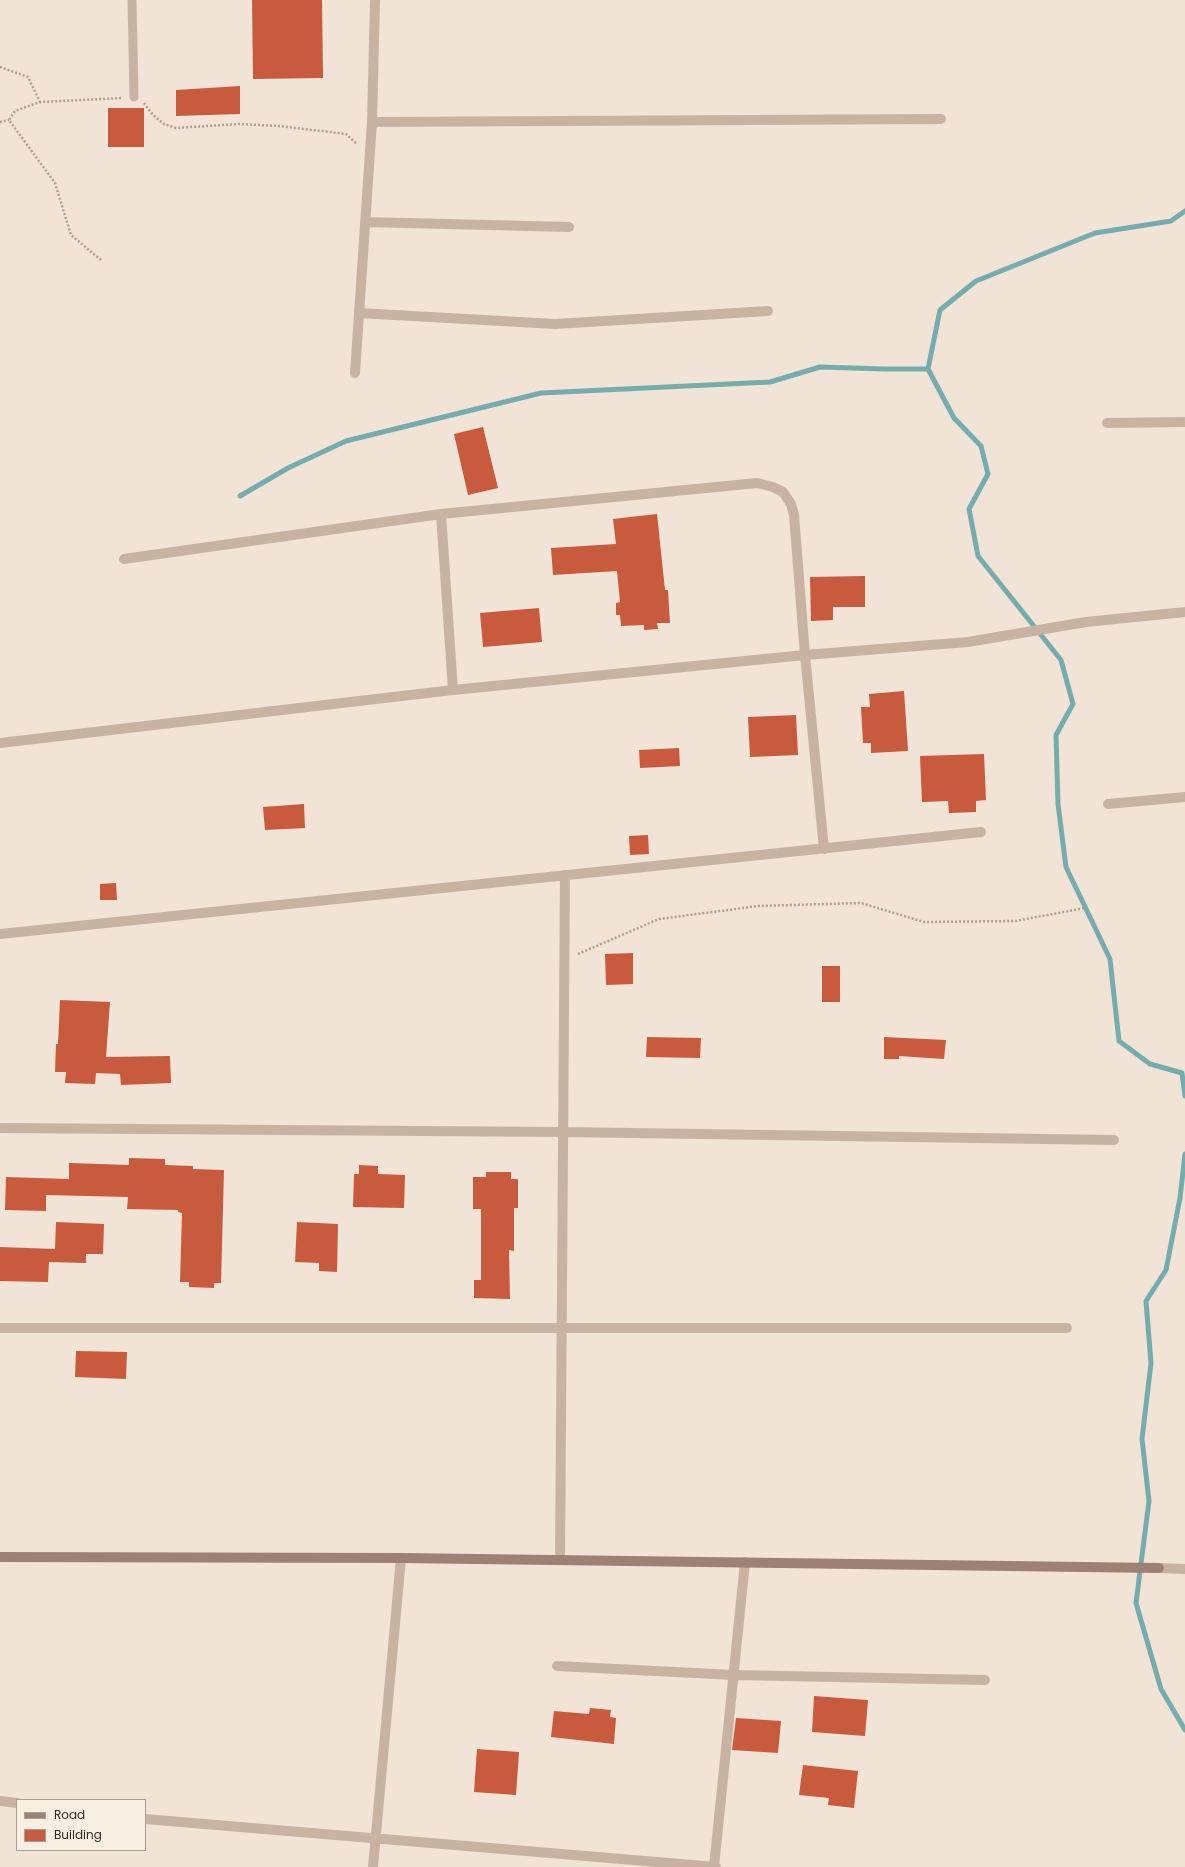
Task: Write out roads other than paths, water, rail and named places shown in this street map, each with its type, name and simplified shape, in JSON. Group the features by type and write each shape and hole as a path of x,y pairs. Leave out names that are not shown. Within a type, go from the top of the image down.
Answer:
{"street":[{"path":"355,373 372,122 376,0"},
{"path":"372,122 941,119"},
{"path":"365,222 569,227"},
{"path":"359,313 555,324 768,311"},
{"path":"1107,423 1185,422"},
{"path":"124,560 441,514 758,483 773,487 783,492 791,504 794,515 805,655 824,849"},
{"path":"441,514 453,690"},
{"path":"0,743 453,690 805,655 968,642 1086,622 1185,612"},
{"path":"1108,804 1185,797"},
{"path":"0,934 981,832"},
{"path":"560,1560 565,875"},
{"path":"0,1128 563,1132 1114,1140"},
{"path":"0,1328 1067,1328"},
{"path":"0,1557 401,1558 1185,1569"},
{"path":"373,1867 401,1558"},
{"path":"146,1819 715,1867 745,1562"},
{"path":"557,1666 734,1675 985,1680"},
{"path":"0,1801 16,1803"}],"lane":[{"path":"132,0 134,98"}],"waterway":[{"path":"1185,211 1171,221 1095,233 976,281 940,310 928,369 954,418 981,446 988,474 969,509 978,556 1061,660 1073,704 1056,735 1058,804 1066,867 1110,959 1119,1041 1150,1064 1182,1073 1185,1096"},
{"path":"240,496 288,468 346,441 541,393 770,382 820,367 928,369"},
{"path":"1185,1154 1180,1198 1166,1270 1146,1301 1151,1363 1142,1439 1149,1501 1136,1603 1161,1689 1185,1730"}]}
